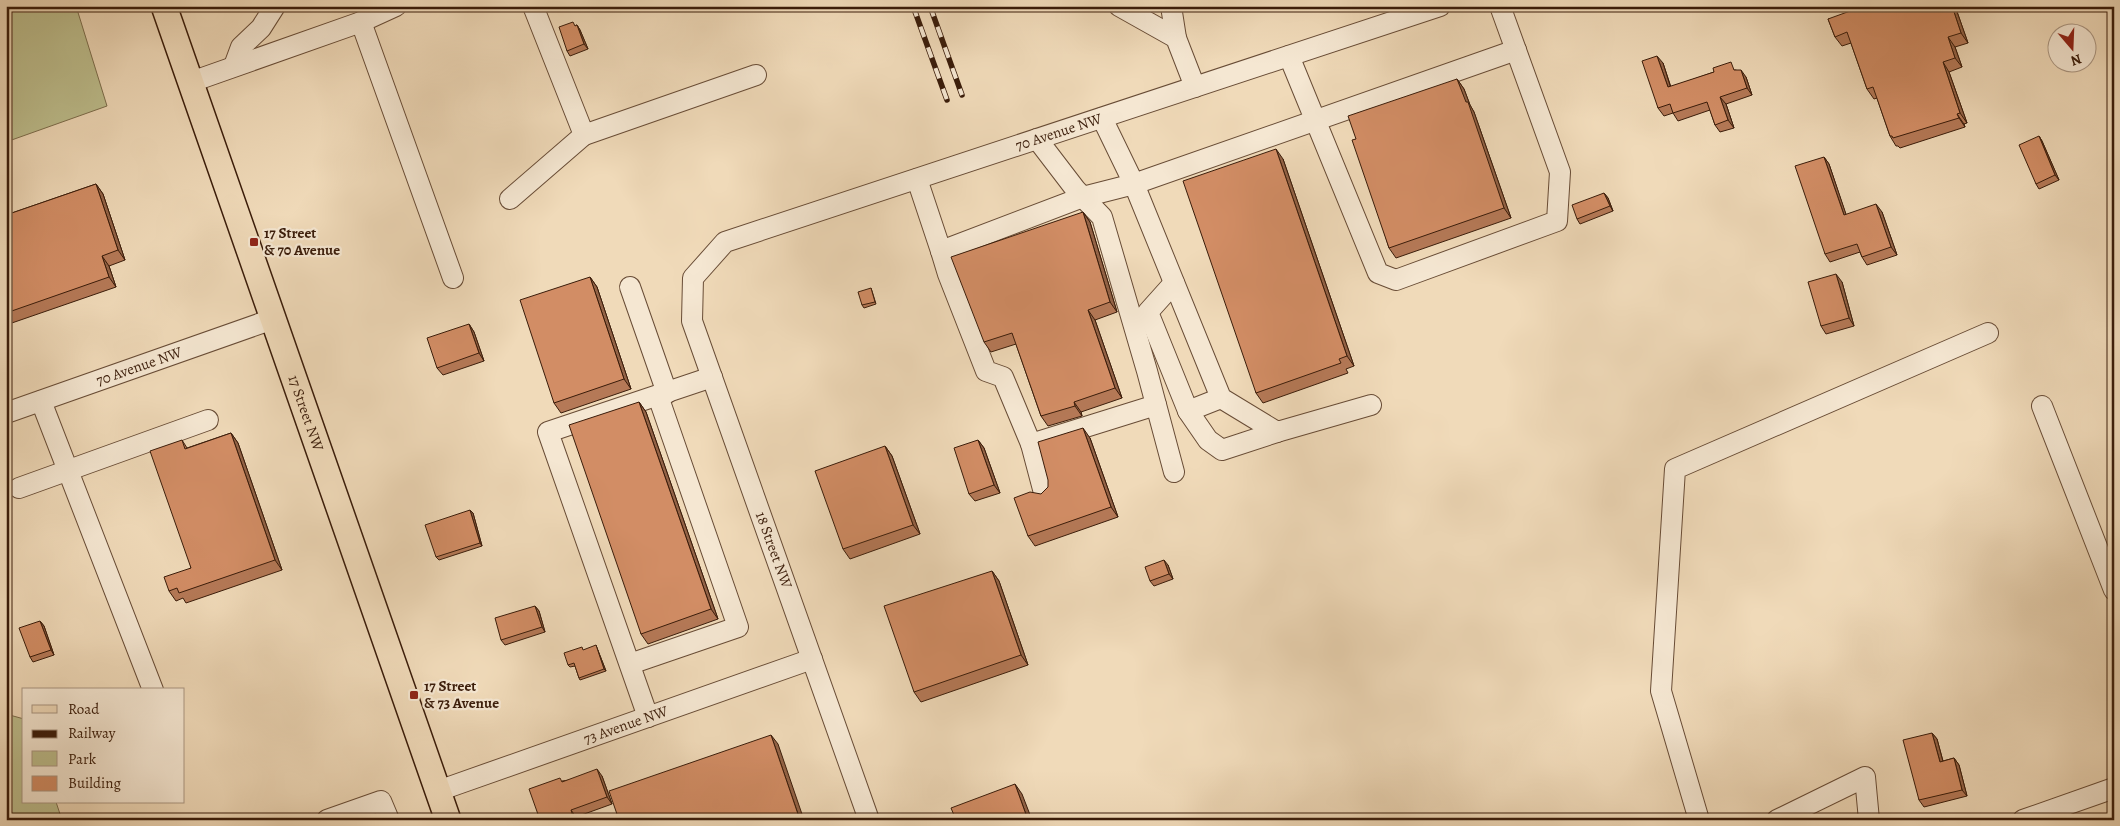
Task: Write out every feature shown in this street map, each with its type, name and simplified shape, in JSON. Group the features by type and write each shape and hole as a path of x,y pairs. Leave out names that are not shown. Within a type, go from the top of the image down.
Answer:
{"main road":[{"name":"17 Street NW","path":"164,6 448,820"}],"street":[{"path":"234,66 241,46 261,28 275,6"},
{"path":"191,82 361,22 396,6"},
{"path":"533,6 584,135"},
{"path":"1119,6 1176,38"},
{"path":"1171,6 1176,38 1194,87"},
{"name":"70 Avenue NW","path":"693,278 725,242 1440,6"},
{"path":"1289,56 1378,273 1396,280 1557,221 1560,172 1500,6"},
{"path":"361,22 453,278"},
{"path":"940,251 1083,197 1134,184 1516,50"},
{"path":"510,199 584,135 756,74"},
{"path":"1102,118 1134,184 1221,398 1277,432"},
{"path":"1038,139 1083,197 1102,217 1174,472"},
{"path":"917,179 948,274 986,372 1003,377 1030,444 1044,493"},
{"name":"18 Street NW","path":"693,278 692,320 869,820"},
{"path":"1174,283 1148,312 1188,411 1208,440 1222,450 1277,432 1371,406"},
{"path":"630,287 662,394 738,627 630,664"},
{"name":"70 Avenue NW","path":"6,413 273,319"},
{"path":"1699,820 1661,691 1675,469 1988,333"},
{"path":"648,717 548,432 712,377"},
{"path":"1188,411 1221,398"},
{"path":"41,401 152,688"},
{"path":"1030,444 1156,405"},
{"path":"2042,406 2114,590"},
{"path":"19,488 208,420"},
{"name":"73 Avenue NW","path":"438,791 812,659"},
{"path":"1777,820 1865,777 1869,820"},
{"path":"2023,820 2114,788"},
{"path":"328,820 381,801 389,820"}],"green space":[{"path":"6,6 76,6 107,106 6,142"},
{"path":"6,714 22,718 22,804 57,804 62,820 6,820"}],"building":[{"path":"1864,6 1952,6 1961,33 1948,37 1955,58 1943,62 1960,113 1957,114 1959,118 1893,138 1890,136 1873,87 1867,89 1847,32 1835,37 1828,19"},
{"path":"573,22 575,26 577,25 584,44 567,51 559,27"},
{"path":"1657,56 1668,87 1714,72 1713,68 1731,62 1734,70 1741,70 1747,88 1720,97 1728,120 1715,125 1707,102 1673,113 1670,104 1658,108 1642,61"},
{"path":"1457,79 1466,102 1468,102 1504,208 1389,248 1352,140 1356,139 1348,116"},
{"path":"2039,136 2055,175 2036,184 2019,145"},
{"path":"1276,149 1347,356 1339,359 1341,363 1256,393 1183,181"},
{"path":"1824,157 1844,215 1876,204 1891,247 1862,257 1857,244 1825,254 1795,166"},
{"path":"96,184 118,250 102,256 109,277 6,313 6,215"},
{"path":"1604,193 1610,206 1577,219 1572,205"},
{"path":"1083,212 1110,302 1088,310 1115,388 1074,402 1075,406 1041,416 1012,333 984,342 951,257"},
{"path":"1836,274 1849,318 1821,326 1808,282"},
{"path":"590,277 624,379 554,403 520,300"},
{"path":"871,288 875,302 862,305 858,292"},
{"path":"469,324 479,353 437,368 427,338"},
{"path":"639,402 711,609 641,634 569,425"},
{"path":"1083,428 1111,507 1028,536 1014,498 1030,492 1041,494 1048,487 1048,480 1038,442"},
{"path":"231,433 275,560 179,593 177,588 169,591 164,577 191,568 150,451 182,440 185,449"},
{"path":"978,440 994,485 969,494 954,448"},
{"path":"885,446 913,525 843,549 815,471"},
{"path":"470,510 480,543 436,557 425,525"},
{"path":"1164,560 1169,574 1150,581 1145,567"},
{"path":"992,571 1021,655 914,692 884,606"},
{"path":"535,606 542,627 501,640 495,618"},
{"path":"40,621 51,650 30,657 19,628"},
{"path":"596,645 604,669 579,678 574,663 568,665 564,653 582,647 583,650"},
{"path":"1932,733 1940,762 1954,758 1962,790 1919,800 1903,740"},
{"path":"771,735 800,820 619,820 609,791"},
{"path":"597,769 607,797 571,810 574,820 540,820 529,789 560,778 562,782"},
{"path":"1015,784 1028,820 956,820 951,808"}],"railway":[{"path":"913,6 947,100"},
{"path":"930,6 962,95"}],"place":[{"name":"17 Street & 70 Avenue","path":"254,242"},
{"name":"17 Street & 73 Avenue","path":"414,695"}]}
